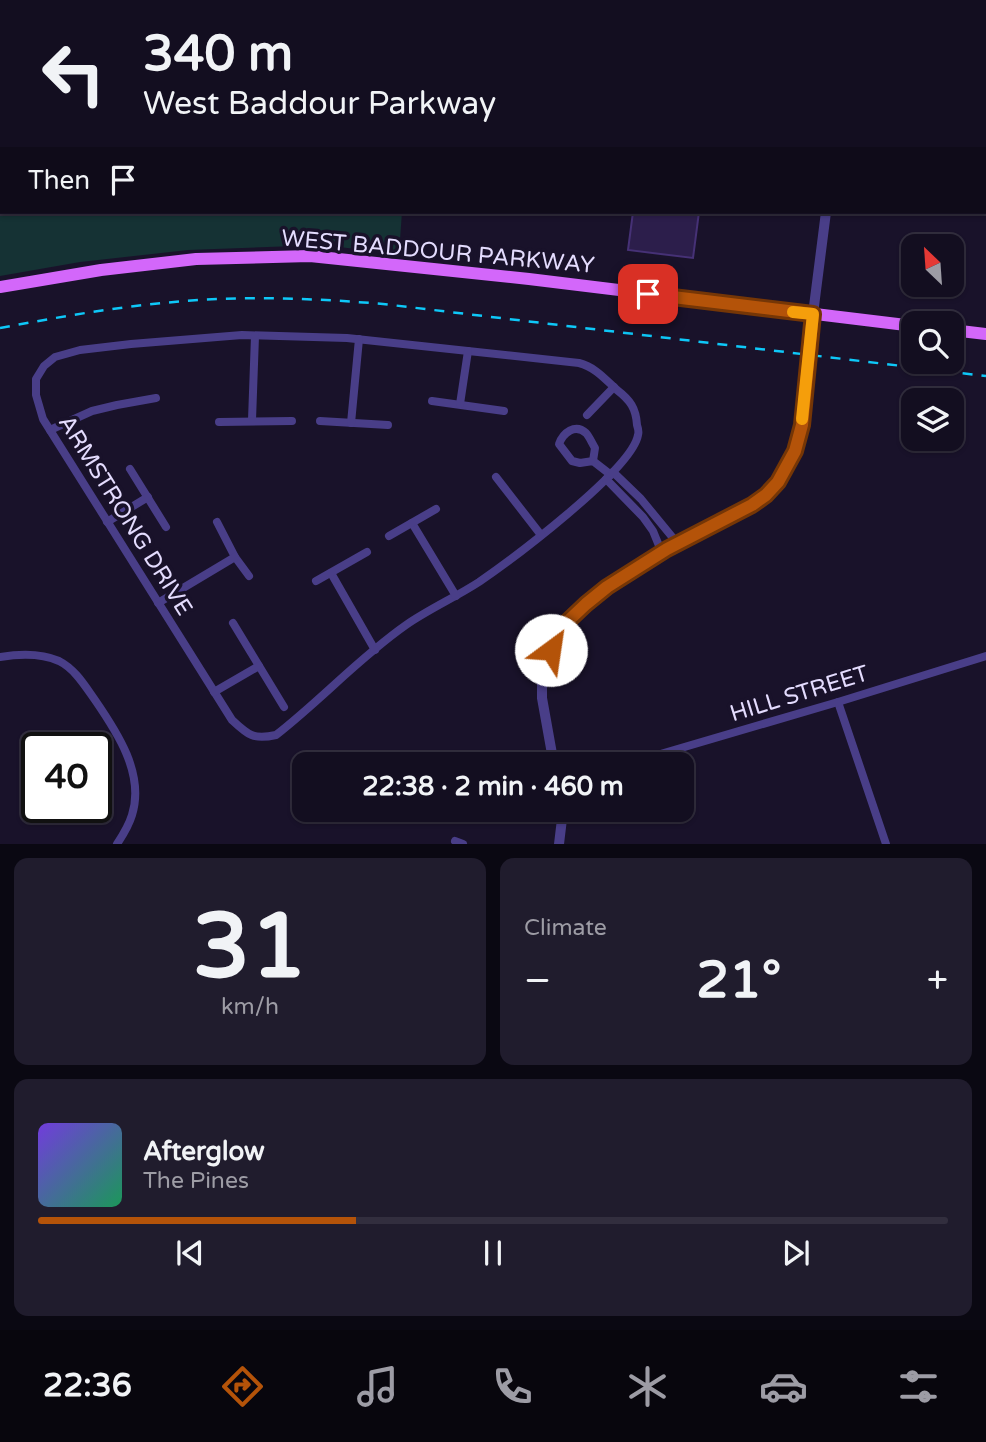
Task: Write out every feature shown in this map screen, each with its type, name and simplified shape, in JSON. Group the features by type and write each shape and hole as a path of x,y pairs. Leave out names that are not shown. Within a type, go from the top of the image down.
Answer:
{"main road":[{"name":"WEST BADDOUR PARKWAY","path":"0,287 101,270 196,259 310,256 529,279 901,324"},
{"path":"964,331 986,334"}],"street":[{"path":"552,752 542,692 546,666 567,622 607,587 677,544 766,495 778,482 795,451 802,425 826,214"},
{"path":"252,420 256,336"},
{"name":"ARMSTRONG DRIVE","path":"256,336 359,339 589,366 629,400 636,412 638,436 628,454 610,475 541,535 479,582 407,624 276,735 262,738 248,736 232,720 43,419 36,395 36,379 44,366 55,356 80,350 256,336"},
{"path":"351,423 359,339"},
{"path":"460,404 468,351"},
{"path":"587,415 614,387"},
{"path":"50,430 92,411 156,398"},
{"path":"432,401 504,411"},
{"path":"219,422 292,421"},
{"path":"320,421 388,425"},
{"path":"593,461 595,448 586,433 579,429 565,432 559,444 572,461 593,461 641,499 677,544"},
{"path":"130,469 166,527"},
{"path":"610,475 643,516 662,553"},
{"path":"496,477 541,535"},
{"path":"107,522 148,497"},
{"path":"389,536 436,509"},
{"path":"216,522 248,576"},
{"path":"412,523 456,596"},
{"path":"316,581 366,552"},
{"path":"158,603 235,557"},
{"path":"331,573 375,649"},
{"path":"233,623 284,707"},
{"path":"0,657 27,655 58,661 70,668 104,712 125,750 134,783 133,813 117,844"},
{"name":"HILL STREET","path":"667,752 986,656"},
{"path":"214,692 259,666"},
{"path":"838,702 886,844"},
{"path":"559,844 562,822"}],"green space":[{"path":"0,214 402,214 399,254 322,245 188,250 80,262 0,276"}],"building":[{"path":"633,214 699,214 693,258 628,250"}],"railway":[{"path":"0,328 102,310 191,300 328,300 383,304 986,376"}],"slow traffic":[{"path":"793,312 813,314 802,419"}],"route":[{"path":"551,650 567,622 607,587 667,549 738,513 766,495 778,482 795,451 802,425 813,314 648,294"}]}
